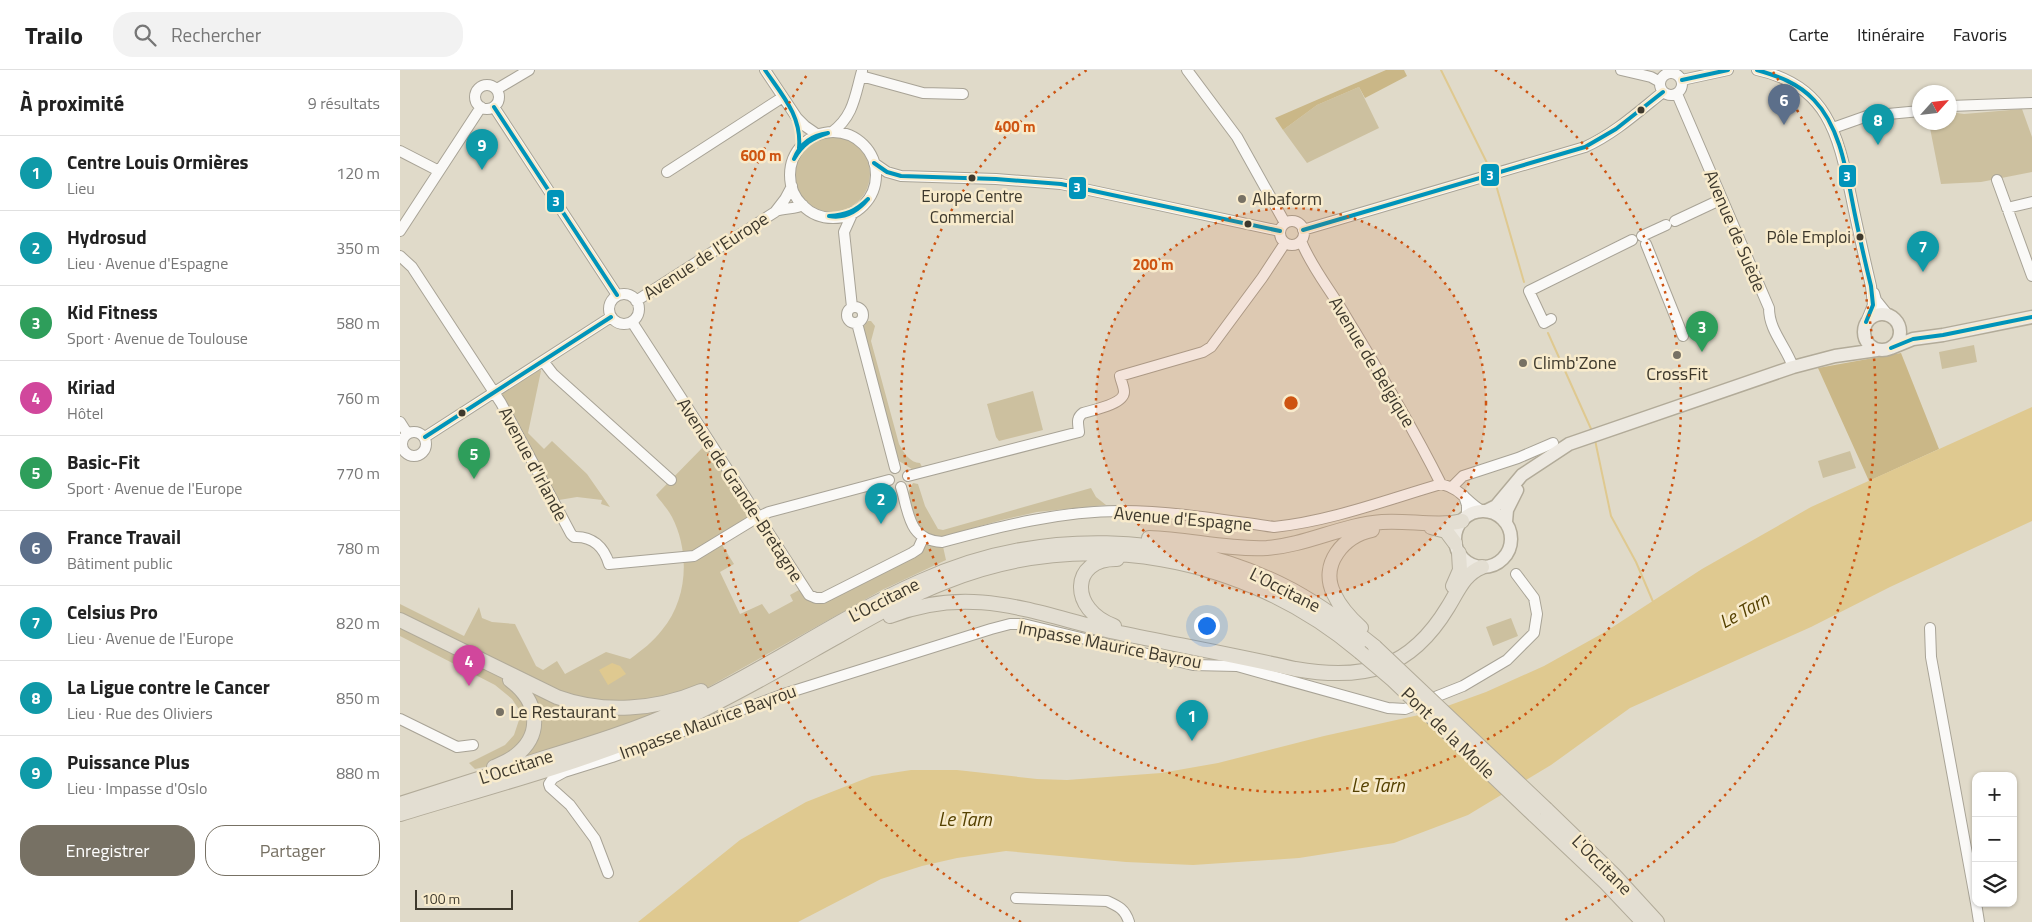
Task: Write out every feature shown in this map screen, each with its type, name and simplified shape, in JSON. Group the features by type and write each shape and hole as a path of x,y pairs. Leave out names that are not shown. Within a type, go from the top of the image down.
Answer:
{"highway":[{"path":"1054,545 1097,537 1155,538 1267,548 1310,539 1368,523 1397,521 1443,523 1464,518"},
{"path":"1209,569 1121,559 1105,560 1091,567 1082,582 1081,593 1083,601 1089,610 1104,622 1114,626 1232,649 1300,665 1325,669 1355,668 1384,661 1411,644 1427,628 1460,570 1457,548 1446,531 1435,527 1385,528 1360,533 1351,538 1338,550 1332,562 1330,580 1333,592 1341,607 1377,646"},
{"name":"L'Occitane","path":"400,804 563,753 649,723 728,686 887,597 934,575 988,557 1054,545 1091,543 1153,547 1199,555 1262,576 1308,600 1377,646"},
{"name":"L'Occitane","path":"400,814 560,764 654,732 712,705 887,609 945,581 971,572 1022,560 1071,554 1107,553 1154,557 1209,569 1252,584 1280,597 1326,625 1360,652"},
{"path":"816,649 908,609 932,603 966,600 997,603 1119,633 1295,670 1323,674 1356,674 1387,665 1413,649 1436,625 1468,574 1482,567"},
{"path":"400,620 557,697 579,704 613,708 649,706 695,694 822,634"},
{"path":"400,624 511,680 523,690 531,702 535,717 528,743 516,755 491,769 449,783 400,804"},
{"name":"Pont de la Molle","path":"1377,646 1540,812"},
{"name":"Pont de la Molle","path":"1360,652 1540,812"},
{"name":"L'Occitane","path":"1540,812 1643,922"},
{"name":"L'Occitane","path":"1540,812 1614,875 1657,922"}],"main road":[{"path":"1835,356 1853,344 1865,326 1878,314 1893,318 1916,333 1932,336"},
{"path":"1534,467 1507,510 1506,522 1512,537 1508,552 1500,562 1482,567 1466,562 1457,548 1456,531 1464,518 1496,506 1515,482 1534,467 1569,444 1793,367 1835,356 1891,348 1908,340 2032,317"},
{"path":"1891,348 1896,344 1900,333 1893,318"},
{"path":"1865,326 1865,340 1877,350"},
{"path":"1484,511 1497,514 1506,522"}],"street":[{"path":"497,89 529,70"},
{"path":"766,70 797,118 804,126 818,134"},
{"path":"1187,70 1237,137 1283,227 1281,238 1285,243 1292,246 1301,241 1303,230"},
{"path":"1621,70 1651,78 1669,95 1677,94 1681,89 1682,80"},
{"path":"1682,80 1728,70"},
{"path":"1757,70 1784,78 1798,87 1812,98 1834,128 1844,164 1871,286 1873,305 1865,326"},
{"path":"1303,230 1569,152 1600,140 1661,87 1662,76 1667,72 1674,73 1682,80"},
{"path":"896,468 857,323 862,319 862,313 857,307 852,307 844,244 845,226 853,212 866,202 874,187 875,179 874,163 870,154 852,133 851,111 861,73 923,93 963,94"},
{"path":"487,84 497,89 499,99 494,107 487,109 481,107 475,98 479,87 487,84"},
{"name":"Avenue de Suède","path":"1677,94 1769,308 1769,318 1777,337 1787,352 1793,367"},
{"path":"666,172 783,97"},
{"path":"1957,106 2032,103"},
{"path":"400,231 481,107"},
{"path":"494,107 617,296"},
{"path":"832,132 844,122 851,111"},
{"path":"1834,128 1867,116 1912,112"},
{"path":"797,118 801,134 799,148 793,160 790,173 792,186 809,210 824,216 834,217 853,212"},
{"path":"799,148 818,134 832,132 841,133 859,140"},
{"path":"400,151 439,171"},
{"path":"874,163 887,172 901,176 996,179 1062,184 1283,227 1296,222 1303,230"},
{"path":"874,187 886,180 901,176"},
{"path":"1997,180 2031,272"},
{"name":"Avenue de l'Europe","path":"775,212 786,199 792,186"},
{"path":"1551,319 1544,323 1529,291 1640,240 1670,223 1722,199"},
{"path":"2007,208 2032,202"},
{"name":"Avenue de l'Europe","path":"636,301 775,212 790,207 800,207 803,204"},
{"path":"824,216 836,227 844,244"},
{"path":"1640,240 1683,336"},
{"name":"Avenue de Belgique","path":"1301,241 1306,253 1341,308 1422,447 1440,484"},
{"path":"908,476 1079,432 1077,420 1079,416 1117,402 1122,398 1124,392 1120,376 1203,352 1211,347 1285,243"},
{"path":"400,256 412,267 494,392"},
{"path":"1871,286 1876,300 1893,318"},
{"path":"625,294 636,301 638,314 632,322 618,323 611,317 609,312 610,302 617,296 625,294"},
{"path":"425,437 611,317"},
{"name":"Avenue de Grande-Bretagne","path":"632,322 809,595 823,598 912,553 918,549 923,538"},
{"path":"543,361 553,374 671,480"},
{"name":"Avenue d'Irlande","path":"494,392 571,534 574,537 594,541 604,551 609,564 694,556 758,516 889,480"},
{"path":"400,422 407,433"},
{"path":"415,431 425,437 426,448 421,454 410,456 402,452 402,439 407,433 415,431"},
{"path":"1484,511 1452,486 1463,476 1518,458 1553,443"},
{"path":"896,468 904,469 908,476 906,483 901,487 892,485 889,480 889,474 896,468"},
{"name":"Avenue d'Espagne","path":"923,538 942,542 1005,524 1052,517 1122,511 1184,515 1280,526 1319,520 1440,484 1452,486"},
{"path":"901,487 915,531 923,538"},
{"path":"1464,496 1467,505 1464,518"},
{"name":"Impasse Maurice Bayrou","path":"608,873 595,840 570,805 550,787 549,784 553,778 564,772 620,754 787,693 990,629 1010,624 1023,624 1193,664 1237,666 1388,708 1405,708 1463,686 1506,660 1534,633 1536,614 1534,598 1516,574"},
{"path":"1930,628 1931,657 1972,881"},
{"path":"400,719 457,747 473,745"},
{"path":"1016,898 1106,901 1120,907 1126,914 1129,922"},
{"path":"1977,907 1979,922"}],"shaded area":[{"path":"1386,70 1404,70 1407,76 1365,98 1359,87 1317,105 1283,130 1275,118"},
{"path":"1359,87 1379,128 1307,163 1283,130 1317,105"},
{"path":"2022,109 2032,137 2032,172 1981,182 1941,184 1930,130 1957,130 1957,113"},
{"path":"832,136 846,139 859,147 867,160 870,174 867,188 859,201 846,209 832,212 818,209 805,201 797,188 794,174 797,160 805,147 818,139"},
{"path":"868,321 871,321 875,326 871,341 899,444 910,459 920,463 922,467 927,465 928,468 915,471 899,461 864,338 864,326"},
{"path":"1974,345 1977,362 1942,369 1939,352"},
{"path":"1901,353 1939,449 1869,481 1818,368"},
{"path":"537,365 541,371 528,433 544,449 552,441 587,474 610,507 601,504 602,500 577,497 553,501 494,392"},
{"path":"1033,391 1043,430 999,441 996,437 987,404"},
{"path":"709,441 758,517 719,540 734,564 720,572 740,614 762,604 769,614 793,601 790,595 799,590 816,598 912,553 923,538 942,542 946,560 882,590 678,704 613,729 521,759 475,769 469,763 505,745 514,735 520,717 518,708 512,699 495,685 400,636 400,604 464,636 479,607 482,618 492,622 515,624 536,666 543,670 557,661 565,674 606,652 630,659 651,642 671,618 677,604 684,575 682,545 678,531 672,517 656,495"},
{"path":"1850,451 1856,468 1823,478 1818,461"},
{"path":"913,483 918,484 925,506 938,529 943,530 1091,488 1096,497 1106,505 1037,512 937,538 924,533 916,522 907,494"},
{"path":"1511,618 1518,636 1493,646 1486,627"}],"water":[{"name":"Le Tarn","path":"2032,407 2032,521 1890,587 1811,627 1630,708 1551,765 1468,815 1394,843 1299,858 1193,865 1126,862 1006,851 957,858 922,866 881,879 798,922 638,922 740,840 806,802 872,776 911,770 957,770 1037,779 1067,780 1161,773 1218,763 1324,736 1428,713 1486,692 1544,666 1605,632 1702,569 1811,507"},
{"path":"612,663 620,666 626,674 608,685 599,670"}],"waterway":[{"path":"1441,70 1491,171"},
{"path":"1494,178 1524,282"},
{"path":"1548,333 1592,431"},
{"path":"1595,440 1611,516 1636,562 1654,604"}],"transit line":[{"name":"3","path":"765,70 790,106 797,126 799,148"},
{"name":"3","path":"1682,80 1728,70"},
{"name":"3","path":"1757,70 1780,78 1808,94 1831,125 1846,170 1871,286 1873,305 1866,322"},
{"name":"3","path":"1303,230 1585,147 1616,129 1663,92"},
{"name":"3","path":"494,107 617,295"},
{"name":"3","path":"794,159 807,141 828,133"},
{"name":"3","path":"794,159 808,142 828,133"},
{"name":"3","path":"874,163 887,172 901,176 996,179 1061,184 1280,231"},
{"name":"3","path":"829,216 835,217 851,213 868,199"},
{"name":"3","path":"829,216 850,212 868,199"},
{"name":"3","path":"425,437 611,317"},
{"name":"3","path":"1891,348 1913,339 1943,335 2032,317"}],"place":[{"name":"France Travail","path":"1784,125"},
{"name":"La Ligue contre le Cancer","path":"1878,145"},
{"name":"Puissance Plus","path":"482,170"},
{"name":"Europe Centre Commercial","path":"972,178"},
{"name":"Albaform","path":"1242,199"},
{"name":"Pôle Emploi","path":"1860,237"},
{"name":"Celsius Pro","path":"1923,272"},
{"name":"Kid Fitness","path":"1702,352"},
{"name":"CrossFit","path":"1677,355"},
{"name":"Climb'Zone","path":"1523,363"},
{"name":"Basic-Fit","path":"474,479"},
{"name":"Hydrosud","path":"881,524"},
{"name":"Kiriad","path":"469,686"},
{"name":"Le Restaurant","path":"500,712"},
{"name":"Centre Louis Ormières","path":"1192,741"}]}
